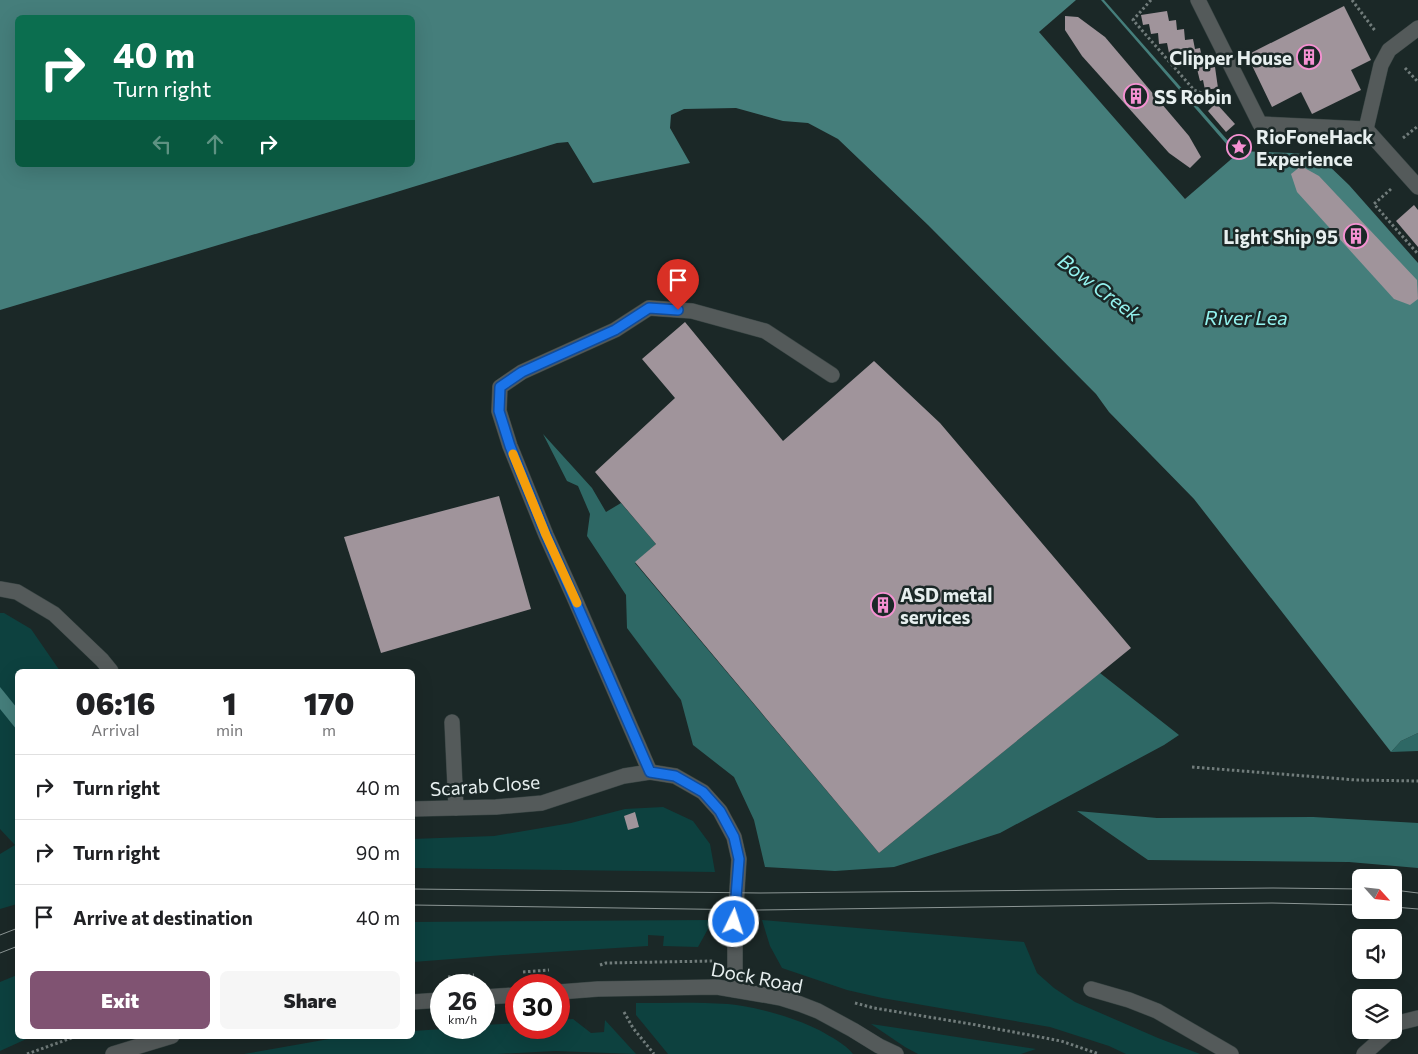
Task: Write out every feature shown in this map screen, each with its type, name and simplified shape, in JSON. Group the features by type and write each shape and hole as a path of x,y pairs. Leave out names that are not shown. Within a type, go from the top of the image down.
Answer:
{"street":[{"path":"1198,0 1260,124 1366,129 1418,187"},
{"path":"1366,129 1381,65 1389,50 1418,28"},
{"path":"650,772 546,535 510,446 499,411 500,387 522,372 615,330 649,308 692,311 765,331 832,375"},
{"path":"0,589 17,592 54,614 109,669"},
{"path":"452,722 456,808"},
{"name":"Scarab Close","path":"415,809 542,804 624,776 650,772 675,776 703,792 720,811 734,837 739,859 734,922 734,990"},
{"name":"Dock Road","path":"570,991 695,986 717,987 781,998 834,1019 881,1050 896,1054"},
{"path":"1091,989 1130,1000 1157,1011 1231,1054"},
{"path":"415,1002 430,1001"},
{"path":"1402,1023 1418,1018"},
{"path":"113,1054 162,1039"},
{"path":"1364,1054 1381,1039"}],"path":[{"path":"1151,0 1134,20 1194,90 1207,95 1245,92"},
{"path":"1407,175 1374,204 1418,254"},
{"path":"1192,767 1356,780 1418,781"},
{"name":"Dock Road","path":"597,965 606,963 705,961"},
{"path":"623,1006 623,1010 633,1028 654,1054"},
{"path":"874,1008 1062,1041 1099,1054"},
{"path":"27,1054 69,1039"}],"shaded area":[{"path":"543,434 592,488 606,512 621,503 656,544 635,563 879,853 1100,673 1179,735 1164,745 1000,833 894,867 835,871 765,867 754,820 734,777 693,745 681,700 627,628 626,595 587,536 590,514 578,486 567,481"},
{"path":"0,613 4,613 31,629 59,669 15,669 15,845 0,829"},
{"path":"1418,733 1418,751 1391,752 1401,741"},
{"path":"663,807 693,821 710,844 715,872 415,868 415,839 494,836 571,823 625,809"},
{"path":"1077,811 1157,818 1313,817 1418,823 1418,868 1349,862 1148,860"},
{"path":"15,845 15,905 0,909 0,854"},
{"path":"713,920 698,947 663,946 664,936 648,935 648,946 415,962 415,922"},
{"path":"762,920 1024,942 1037,973 1054,988 1075,1002 1200,1054 1126,1054 1109,1046 1050,1027 882,998 847,990 782,968 770,946"},
{"path":"15,976 15,1039 26,1039 0,1051 0,982"},
{"path":"636,1003 728,1004 763,1010 819,1030 841,1043 853,1054 668,1054 636,1015"},
{"path":"570,1019 573,1019 591,1033 604,1032 605,1020 636,1054 555,1051 497,1054 244,1054 329,1039 415,1039 415,1031 430,1030 430,1039 495,1039 495,1024 505,1024 505,1039 570,1039"},
{"path":"871,1024 1036,1049 1021,1054 918,1054"}],"water":[{"name":"River Lea","path":"0,0 1104,0 1237,151 1312,155 1325,162 1349,185 1418,263 1418,733 1401,741 1391,752 1194,499 1109,412 1096,394 928,225 838,139 808,123 783,121 736,108 684,109 671,115 670,128 690,163 593,183 568,142 557,143 0,310"},
{"path":"0,687 15,706 15,728 0,709"}],"pier":[{"path":"1076,0 1101,0 1236,155 1185,199 1039,32"}],"building":[{"name":"Clipper House","path":"1344,6 1371,60 1351,70 1361,90 1312,114 1301,92 1272,107 1247,55"},
{"path":"1167,11 1169,21 1176,20 1177,30 1184,29 1185,40 1193,39 1195,49 1200,48 1202,58 1207,57 1209,68 1215,67 1218,88 1205,90 1203,80 1200,81 1197,69 1193,71 1191,60 1185,62 1183,51 1169,53 1167,43 1159,44 1158,33 1151,34 1149,24 1143,25 1141,15"},
{"name":"SS Robin","path":"1065,16 1078,17 1105,37 1189,136 1201,157 1190,168 1169,153 1082,56 1065,30"},
{"path":"1216,103 1235,124 1226,132 1208,111"},
{"name":"Light Ship 95","path":"1301,166 1319,176 1417,280 1418,299 1410,305 1394,299 1297,192 1291,174"},
{"path":"1414,205 1418,210 1418,247 1396,221"},
{"name":"ASD metal services","path":"685,322 783,441 874,361 940,423 1131,648 879,853 635,562 656,544 595,472 675,398 642,359"},
{"path":"499,496 531,609 381,653 344,537"},
{"path":"635,812 639,827 628,830 624,816"}],"tram line":[{"path":"415,889 760,893 1352,889"},
{"path":"1402,891 1418,893"},
{"path":"415,905 759,910 1272,903 1352,905"},
{"path":"1402,908 1418,909"},
{"path":"0,935 15,929"},
{"path":"0,953 15,947"}],"slow traffic":[{"path":"513,454 546,535 577,603"}],"place":[{"name":"Clipper House","path":"1309,57"},
{"name":"SS Robin","path":"1136,96"},
{"name":"RioFoneHack Experience","path":"1239,147"},
{"name":"Light Ship 95","path":"1356,236"},
{"name":"ASD metal services","path":"883,605"}],"route":[{"path":"678,310 649,308 615,330 522,372 500,387 499,411 510,446 546,535 650,772 675,776 703,792 720,811 734,837 739,859 734,922"}],"water label":[{"name":"Bow Creek","path":"1100,287"}]}
